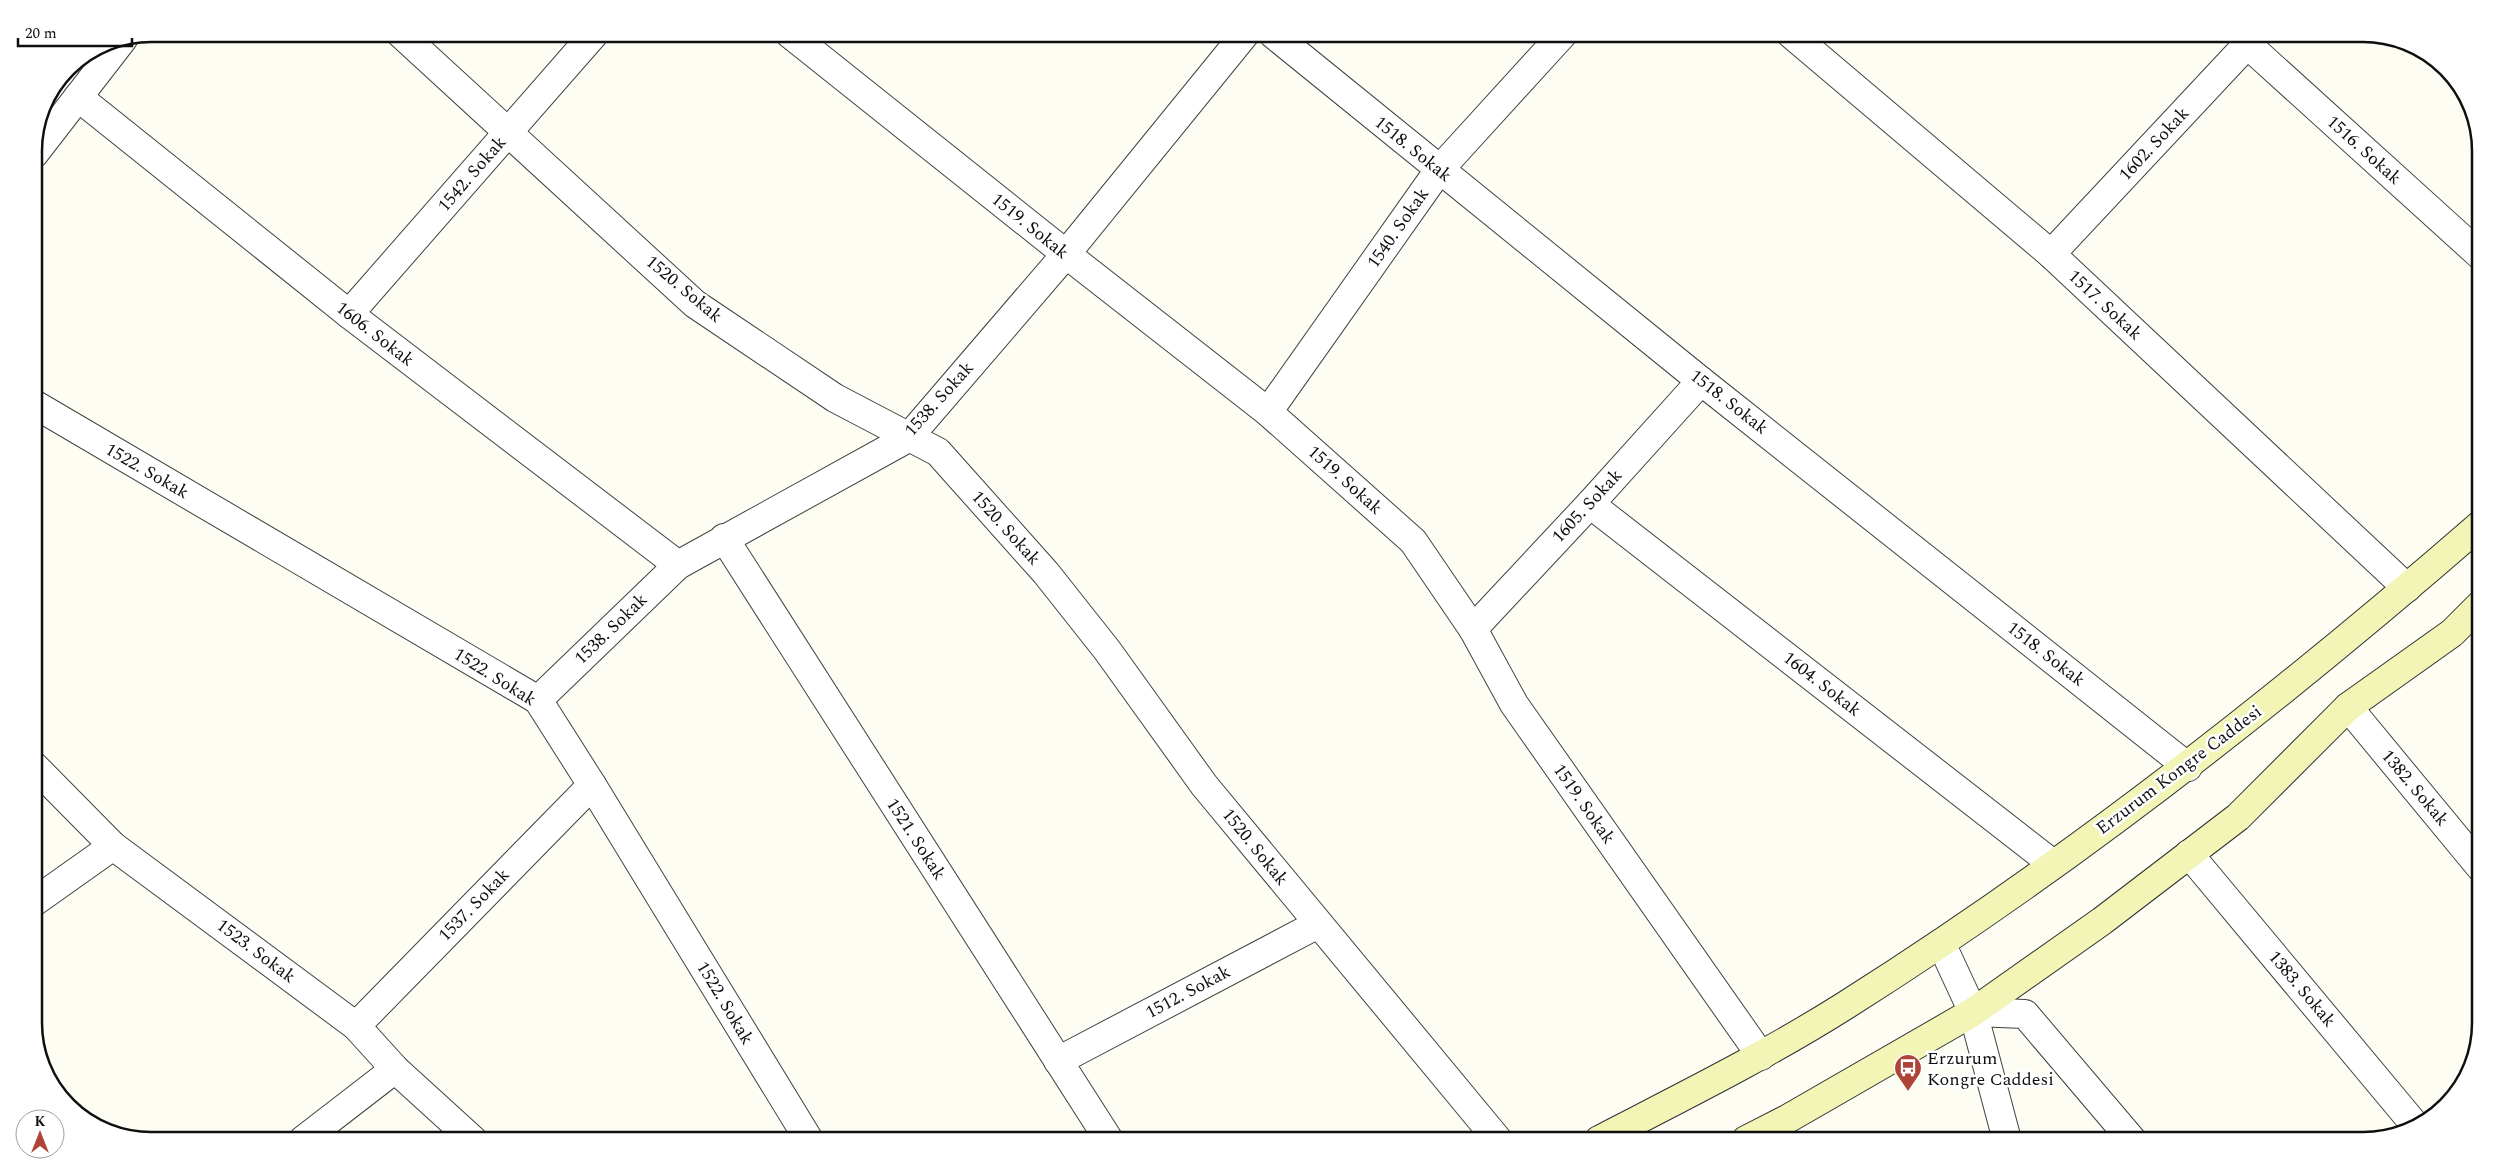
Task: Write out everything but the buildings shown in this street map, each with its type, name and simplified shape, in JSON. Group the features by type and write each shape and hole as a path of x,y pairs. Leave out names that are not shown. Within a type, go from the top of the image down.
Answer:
{"main road":[{"name":"Erzurum Kongre Caddesi","path":"1614,1132 1761,1056 1845,1006 1941,943 2188,766 2407,588 2472,532"},
{"path":"1762,1132 1973,1012 2102,921 2238,817 2348,707 2452,633 2472,613"}],"street":[{"name":"1518. Sokak","path":"1283,42 1701,381 2188,766"},
{"name":"1540. Sokak","path":"1268,412 1439,170 1555,42"},
{"name":"1517. Sokak","path":"1801,42 2051,254 2407,588"},
{"name":"1602. Sokak","path":"2051,254 2249,42"},
{"name":"1516. Sokak","path":"2255,42 2472,247"},
{"name":"1520. Sokak","path":"411,43 695,304 835,398 908,438 938,452 1046,573 1107,650 1204,785 1491,1132"},
{"name":"1542. Sokak","path":"349,314 586,43"},
{"name":"1519. Sokak","path":"801,43 1268,412 1414,541 1472,629 1514,704 1761,1056"},
{"name":"1538. Sokak","path":"538,700 678,565 908,438 1066,254 1238,43"},
{"path":"43,142 115,49"},
{"name":"1606. Sokak","path":"78,97 349,314 678,565"},
{"name":"1605. Sokak","path":"1472,629 1590,504 1701,381"},
{"name":"1522. Sokak","path":"43,409 538,700 804,1132"},
{"name":"1604. Sokak","path":"1590,504 2053,864"},
{"name":"1521. Sokak","path":"724,538 1104,1132"},
{"name":"1382. Sokak","path":"2348,707 2472,857"},
{"name":"1523. Sokak","path":"43,775 113,846 356,1026 395,1069 464,1132"},
{"name":"1537. Sokak","path":"356,1026 592,785"},
{"path":"43,896 113,846"},
{"name":"1383. Sokak","path":"2189,854 2411,1120"},
{"name":"1512. Sokak","path":"1058,1061 1318,924"},
{"path":"1941,943 1973,1012 2005,1132"},
{"path":"1973,1012 2026,1014 2125,1132"},
{"path":"313,1132 395,1069"}],"place":[{"name":"Erzurum Kongre Caddesi","path":"1908,1092"}]}
